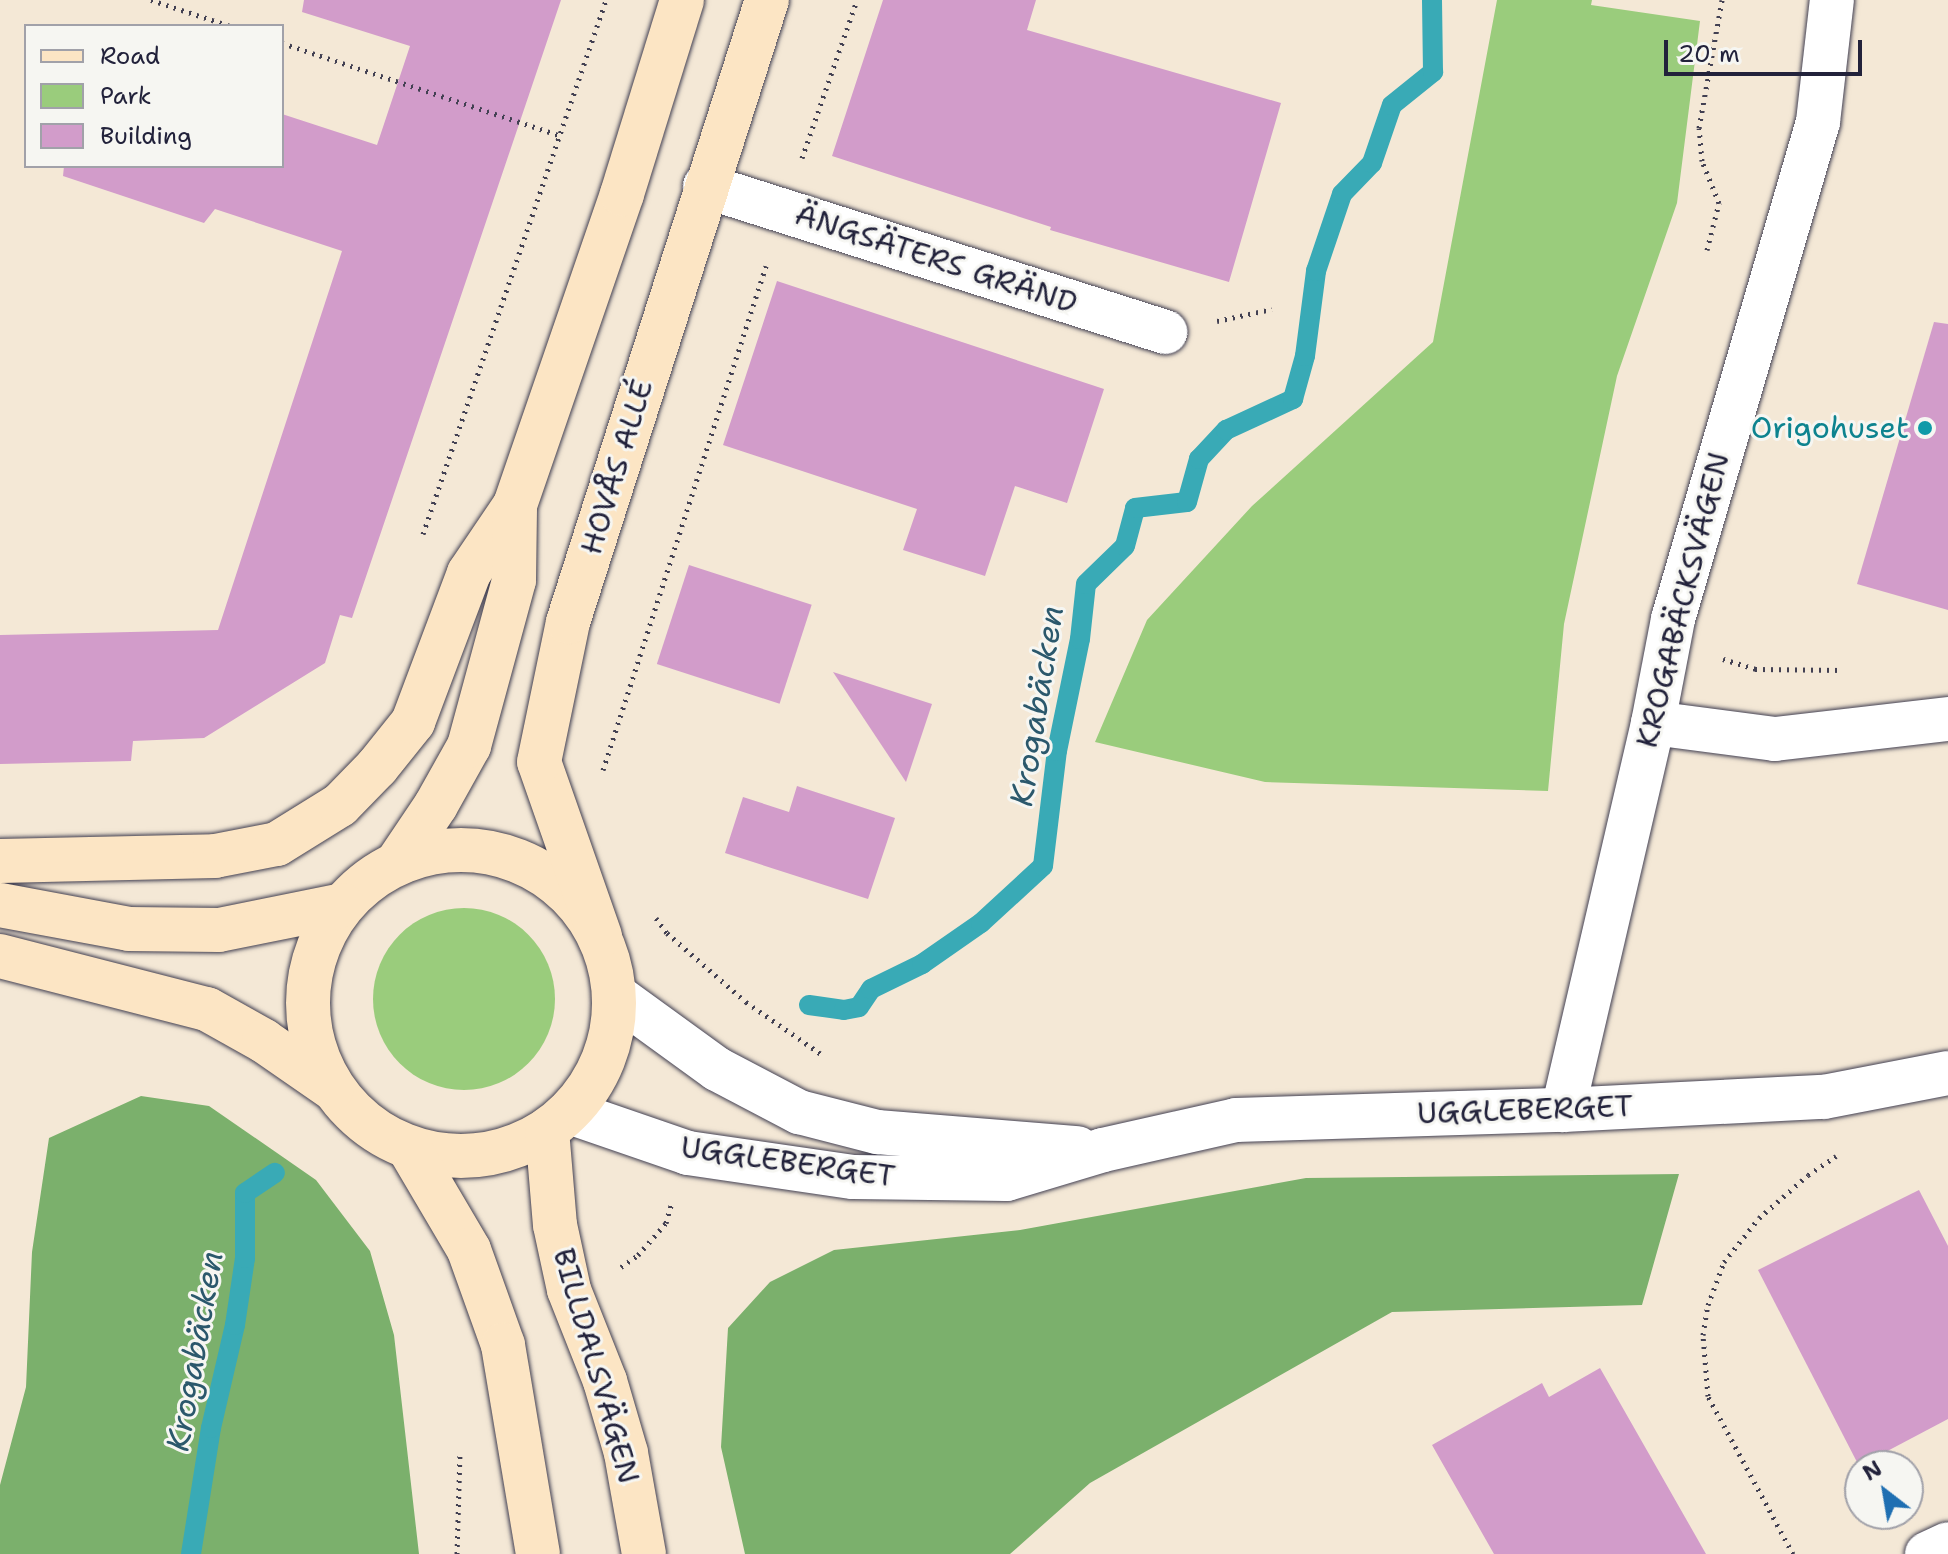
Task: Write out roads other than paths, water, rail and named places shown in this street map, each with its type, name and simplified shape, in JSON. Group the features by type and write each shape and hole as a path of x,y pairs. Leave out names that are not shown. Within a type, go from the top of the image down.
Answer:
{"street":[{"path":"0,861 215,856 277,844 340,805 377,767 413,722 469,573 515,505 622,194 682,0"},
{"name":"HOVÅS ALLÉ","path":"600,936 539,762 568,622 767,0"},
{"name":"KROGABÄCKSVÄGEN","path":"1563,1110 1653,723 1668,642 1723,438 1772,289 1818,122 1832,0"},
{"name":"ÄNGSÄTERS GRÄND","path":"705,186 1165,332"},
{"path":"397,863 436,805 469,746 514,580 515,505"},
{"path":"1653,723 1775,739 1948,719"},
{"path":"0,956 207,1009 264,1041 333,1089 367,1125 409,1148 457,1157 505,1151 558,1121 589,1087 605,1059 613,1028 615,995 611,965 600,936 572,897 535,868 490,852 442,850 397,863 367,881 343,905 317,947 307,995 312,1043 333,1089"},
{"path":"0,905 129,929 219,930 343,905"},
{"name":"UGGLEBERGET","path":"615,995 717,1069 799,1112 877,1132 1103,1150"},
{"name":"UGGLEBERGET","path":"558,1121 688,1153 853,1177 1007,1179 1103,1150 1236,1120 1563,1110 1824,1097 1948,1073"},
{"name":"BILLDALSVÄGEN","path":"558,1121 555,1225 569,1290 605,1381 626,1453 644,1554"},
{"path":"409,1148 469,1250 503,1345 538,1554"},
{"path":"1927,1554 1948,1544"}],"waterway":[{"name":"Krogabäcken","path":"809,1005 844,1010 859,1007 871,989 922,964 981,923 1043,866 1057,751 1080,639 1086,584 1125,546 1135,508 1187,502 1199,459 1226,430 1293,399 1305,356 1316,271 1342,194 1372,163 1392,105 1433,72 1432,0"},
{"name":"Krogabäcken","path":"191,1554 211,1428 235,1325 245,1258 245,1193 275,1173"}],"place":[{"name":"Origohuset","path":"1925,428"}]}
